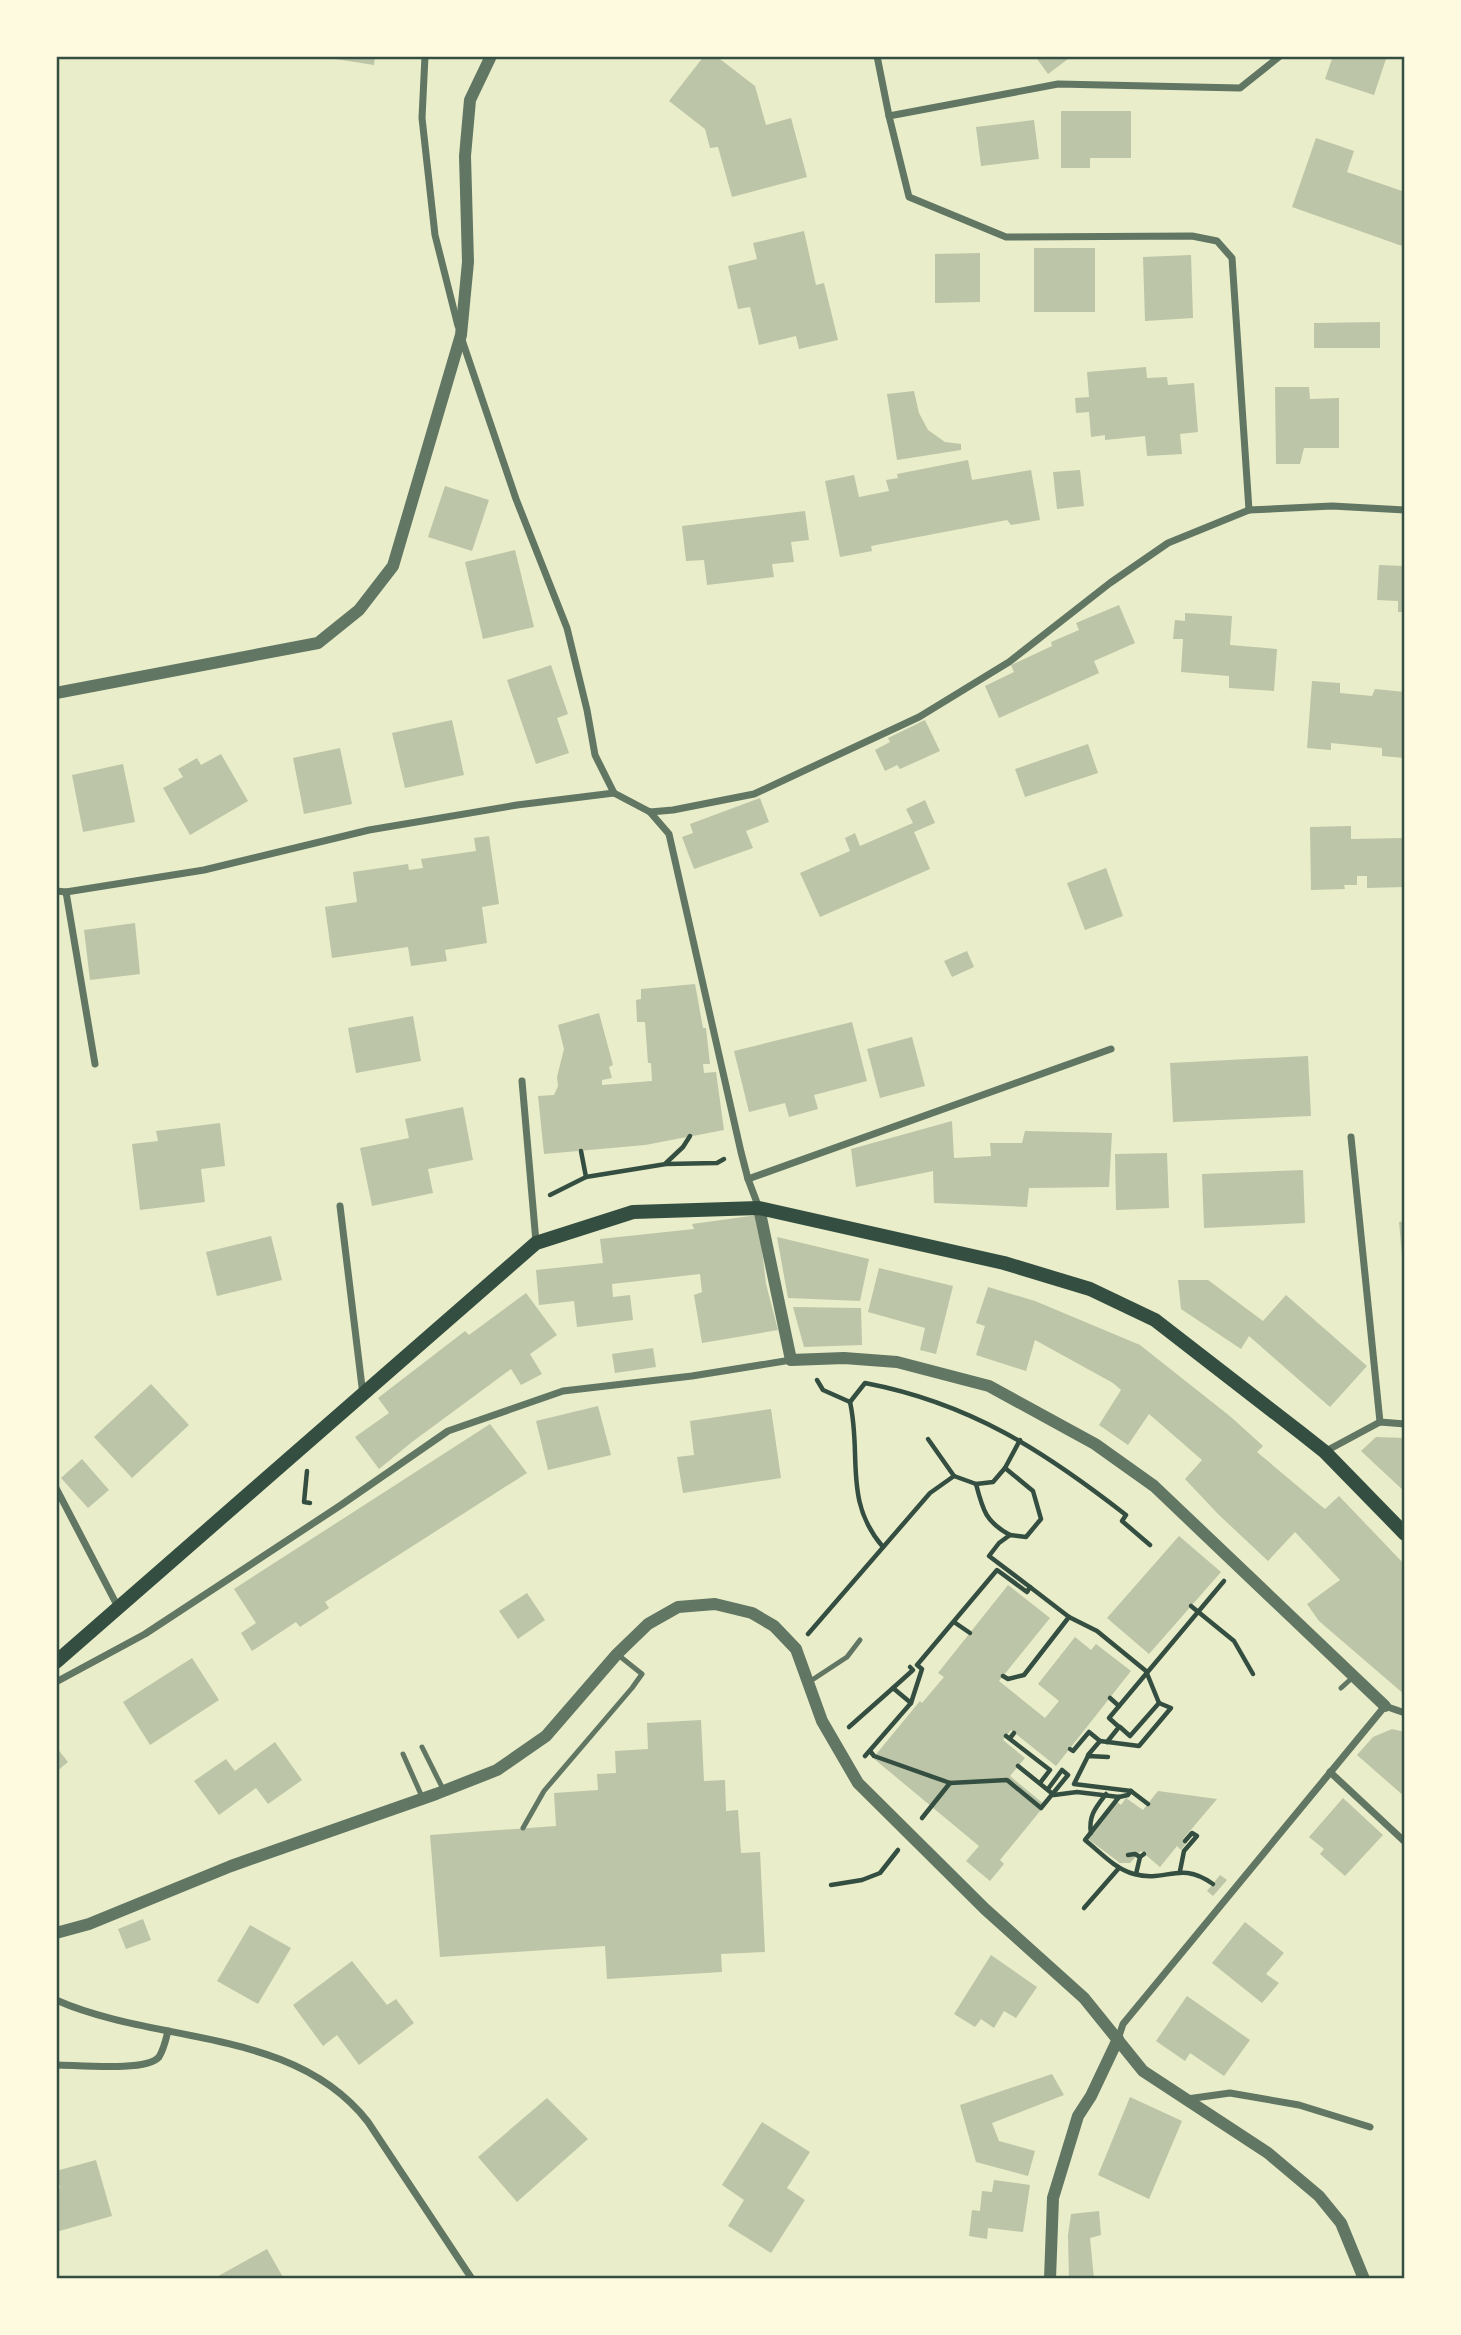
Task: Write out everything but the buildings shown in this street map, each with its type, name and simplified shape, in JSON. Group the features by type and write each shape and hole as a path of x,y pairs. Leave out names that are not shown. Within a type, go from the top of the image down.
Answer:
{"main road":[{"path":"56,1662 536,1243 633,1212 759,1208 1004,1264 1090,1289 1155,1320 1325,1452 1405,1534"}],"street":[{"path":"425,56 422,118 435,235 461,335 516,499 567,628 595,755 614,793"},
{"path":"56,693 318,643 359,610 393,566 461,335 468,262 465,156 470,100 491,56"},
{"path":"877,56 909,197 1006,237 1192,236 1217,241 1232,258 1249,510"},
{"path":"889,116 1058,84 1240,88 1280,56"},
{"path":"650,812 673,810 754,793 919,717 1009,662 1110,583 1168,543 1249,510 1332,506 1405,510"},
{"path":"56,891 66,892 204,870 369,830 517,805 614,793 650,812 669,834 741,1152 759,1208 791,1360"},
{"path":"66,892 95,1063"},
{"path":"748,1179 1111,1049"},
{"path":"522,1081 536,1243"},
{"path":"1351,1137 1380,1422"},
{"path":"340,1206 363,1396"},
{"path":"56,1682 145,1634 448,1431 563,1391 692,1376 791,1360 844,1358 897,1362 989,1386 1095,1444 1154,1486 1385,1706 1405,1713"},
{"path":"1325,1452 1380,1422 1405,1424"},
{"path":"56,1488 119,1607"},
{"path":"56,1933 89,1924 230,1866 423,1799 497,1770 546,1736 617,1654 648,1624 678,1607 715,1604 752,1613 774,1626 796,1649 822,1721 858,1783 985,1909 1084,1998 1143,2071 1268,2153 1319,2196 1341,2223 1364,2279"},
{"path":"1050,2279 1053,2198 1078,2116 1091,2096 1123,2024 1385,1706"},
{"path":"1330,1772 1405,1842"},
{"path":"56,2000 115,2021 229,2044 281,2059 333,2086 354,2103 368,2122 472,2279"},
{"path":"56,2065 147,2065 158,2058 168,2031"},
{"path":"1183,2099 1230,2093 1299,2105 1370,2127"}],"lane":[{"path":"808,1683 847,1657 860,1640"},
{"path":"523,1828 544,1791 642,1674 617,1654"},
{"path":"1341,1688 1355,1676"},
{"path":"422,1747 444,1791"},
{"path":"403,1754 423,1799"}],"path":[{"path":"666,1164 690,1136"},
{"path":"580,1151 586,1177"},
{"path":"532,1205 586,1177 666,1164 717,1163 741,1152"},
{"path":"806,1359 823,1390 850,1402"},
{"path":"883,1547 870,1532 860,1510 854,1466 854,1423 850,1402 865,1383 900,1390 950,1406 1020,1440 1076,1476 1126,1515 1122,1521 1150,1545"},
{"path":"928,1439 954,1476 976,1484 993,1482 1005,1468 1020,1440"},
{"path":"309,1443 304,1502 313,1503"},
{"path":"976,1484 981,1506 992,1525 1010,1535 1026,1537 1041,1519 1033,1491 1005,1468"},
{"path":"796,1649 830,1606 930,1493 954,1476"},
{"path":"1010,1535 999,1543 989,1556 1069,1617 1097,1631 1146,1671 1158,1703 1171,1708 1139,1746 1100,1741 1089,1732 1073,1751 1070,1749"},
{"path":"849,1726 913,1670 913,1666 954,1622 995,1568 1027,1592 1030,1587"},
{"path":"1158,1703 1130,1736 1109,1718 1227,1577"},
{"path":"1191,1606 1234,1641 1253,1674"},
{"path":"1003,1676 1007,1679 1024,1675 1069,1617"},
{"path":"954,1622 970,1633"},
{"path":"865,1756 911,1703 922,1669 913,1666"},
{"path":"893,1688 911,1703"},
{"path":"1110,1698 1119,1706"},
{"path":"1107,1742 1119,1727"},
{"path":"1014,1733 1008,1737 1050,1770 1040,1783"},
{"path":"1100,1741 1087,1756 1074,1784 1131,1791 1139,1803 1147,1804"},
{"path":"870,1751 874,1756 950,1783 1007,1780 1041,1808 1068,1775 1062,1770 1048,1789"},
{"path":"1087,1756 1108,1757"},
{"path":"1018,1766 1053,1793 1107,1794 1119,1797 1128,1795 1131,1791"},
{"path":"931,1806 950,1783"},
{"path":"1091,1833 1088,1821 1107,1794"},
{"path":"1119,1797 1085,1840 1119,1868 1136,1874 1157,1875 1180,1871 1200,1875 1213,1884"},
{"path":"916,1815 924,1823"},
{"path":"1180,1871 1184,1851 1196,1836 1192,1833 1185,1841"},
{"path":"1128,1855 1142,1856 1136,1874"},
{"path":"1084,1908 1119,1868"},
{"path":"831,1885 862,1880"}]}
